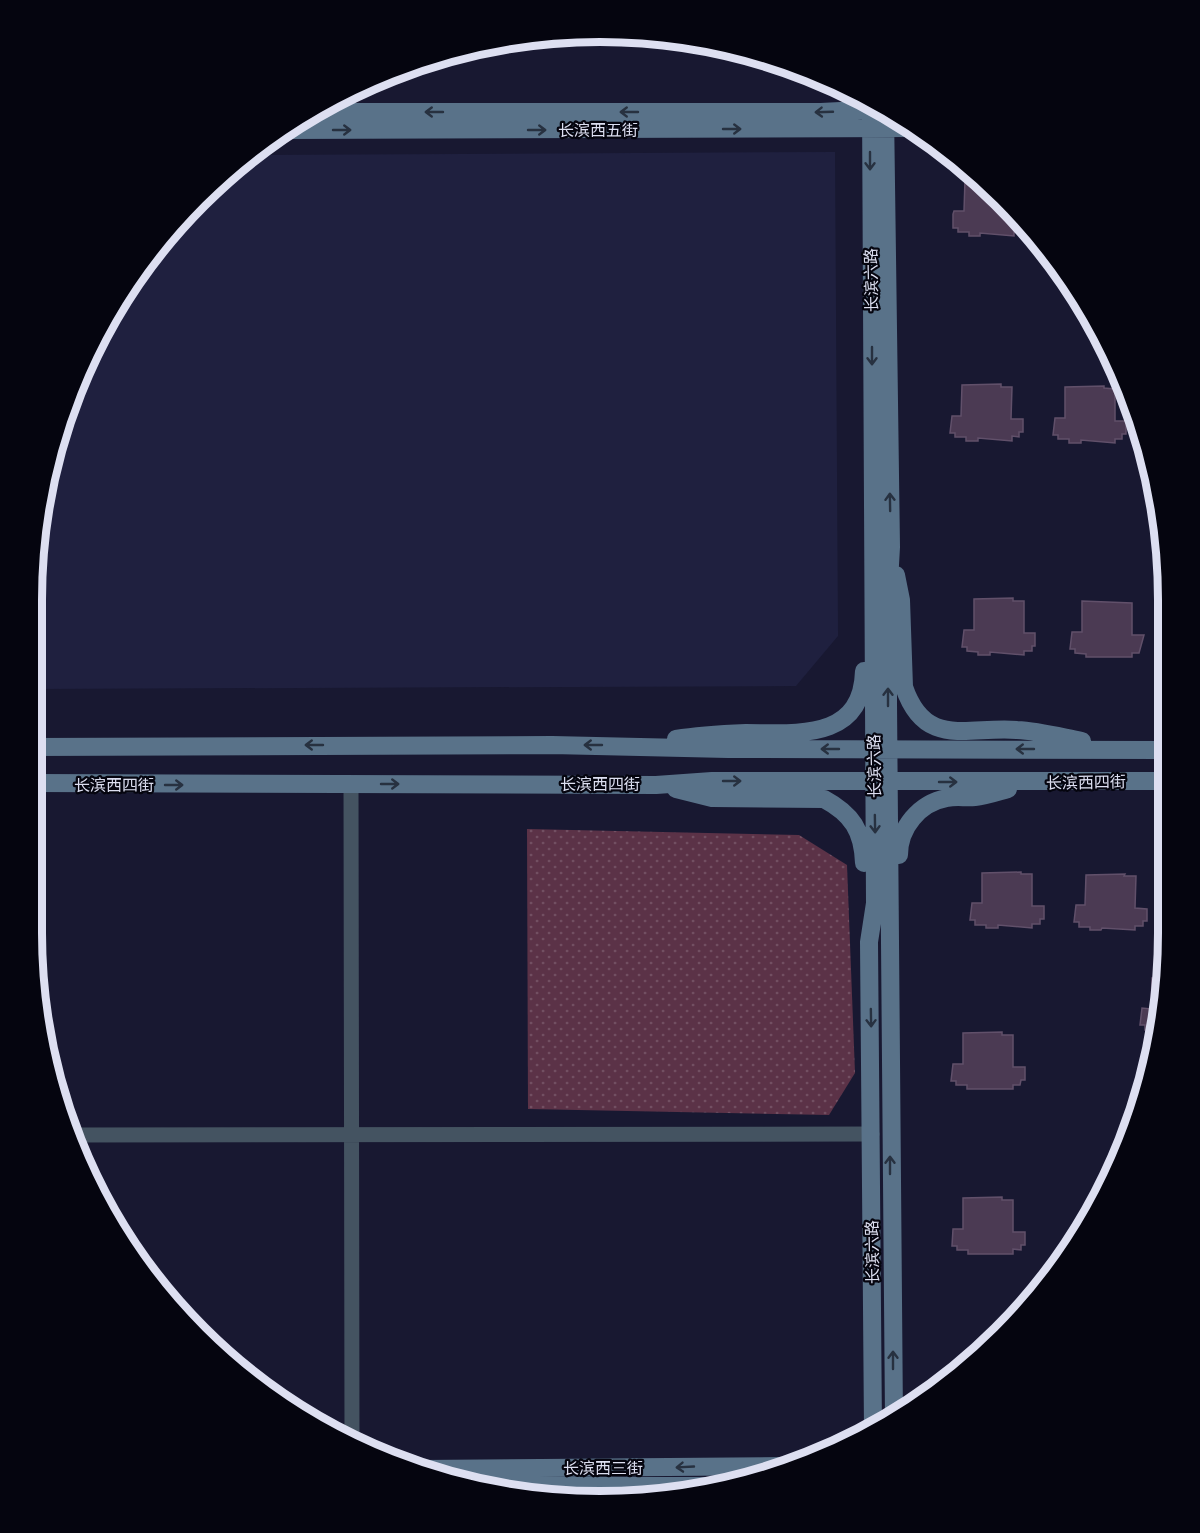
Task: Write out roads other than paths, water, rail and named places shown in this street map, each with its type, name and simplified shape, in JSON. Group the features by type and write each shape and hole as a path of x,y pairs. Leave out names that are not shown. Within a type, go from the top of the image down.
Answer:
{"main road":[{"name":"长滨西五街","path":"330,112 821,112 875,115"},
{"name":"长滨西五街","path":"300,130 875,115"},
{"name":"长滨六路","path":"877,116 882,547 888,600 882,782 890,943 894,1407"},
{"path":"635,745 709,734 809,733 837,723 852,708 862,693 864,601 882,547"},
{"path":"882,547 901,600 904,687 908,701 923,720 943,731 1018,730 1137,750"},
{"name":"长滨西四街","path":"42,746 635,745 882,750 1158,750"},
{"name":"长滨西四街","path":"42,784 1158,781"},
{"name":"长滨六路","path":"873,1419 869,942 875,903 882,782"},
{"path":"890,943 900,905 900,838 914,817 938,800 977,797 1035,783"},
{"path":"656,784 712,798 812,797 824,799 839,808 852,821 864,844 864,903 869,942"},
{"path":"42,787 69,785"},
{"name":"长滨西三街","path":"446,1469 762,1466"},
{"name":"长滨西三街","path":"527,1486 673,1486"}],"street":[{"path":"351,784 352,1432"},
{"path":"80,1134 872,1134"}]}
